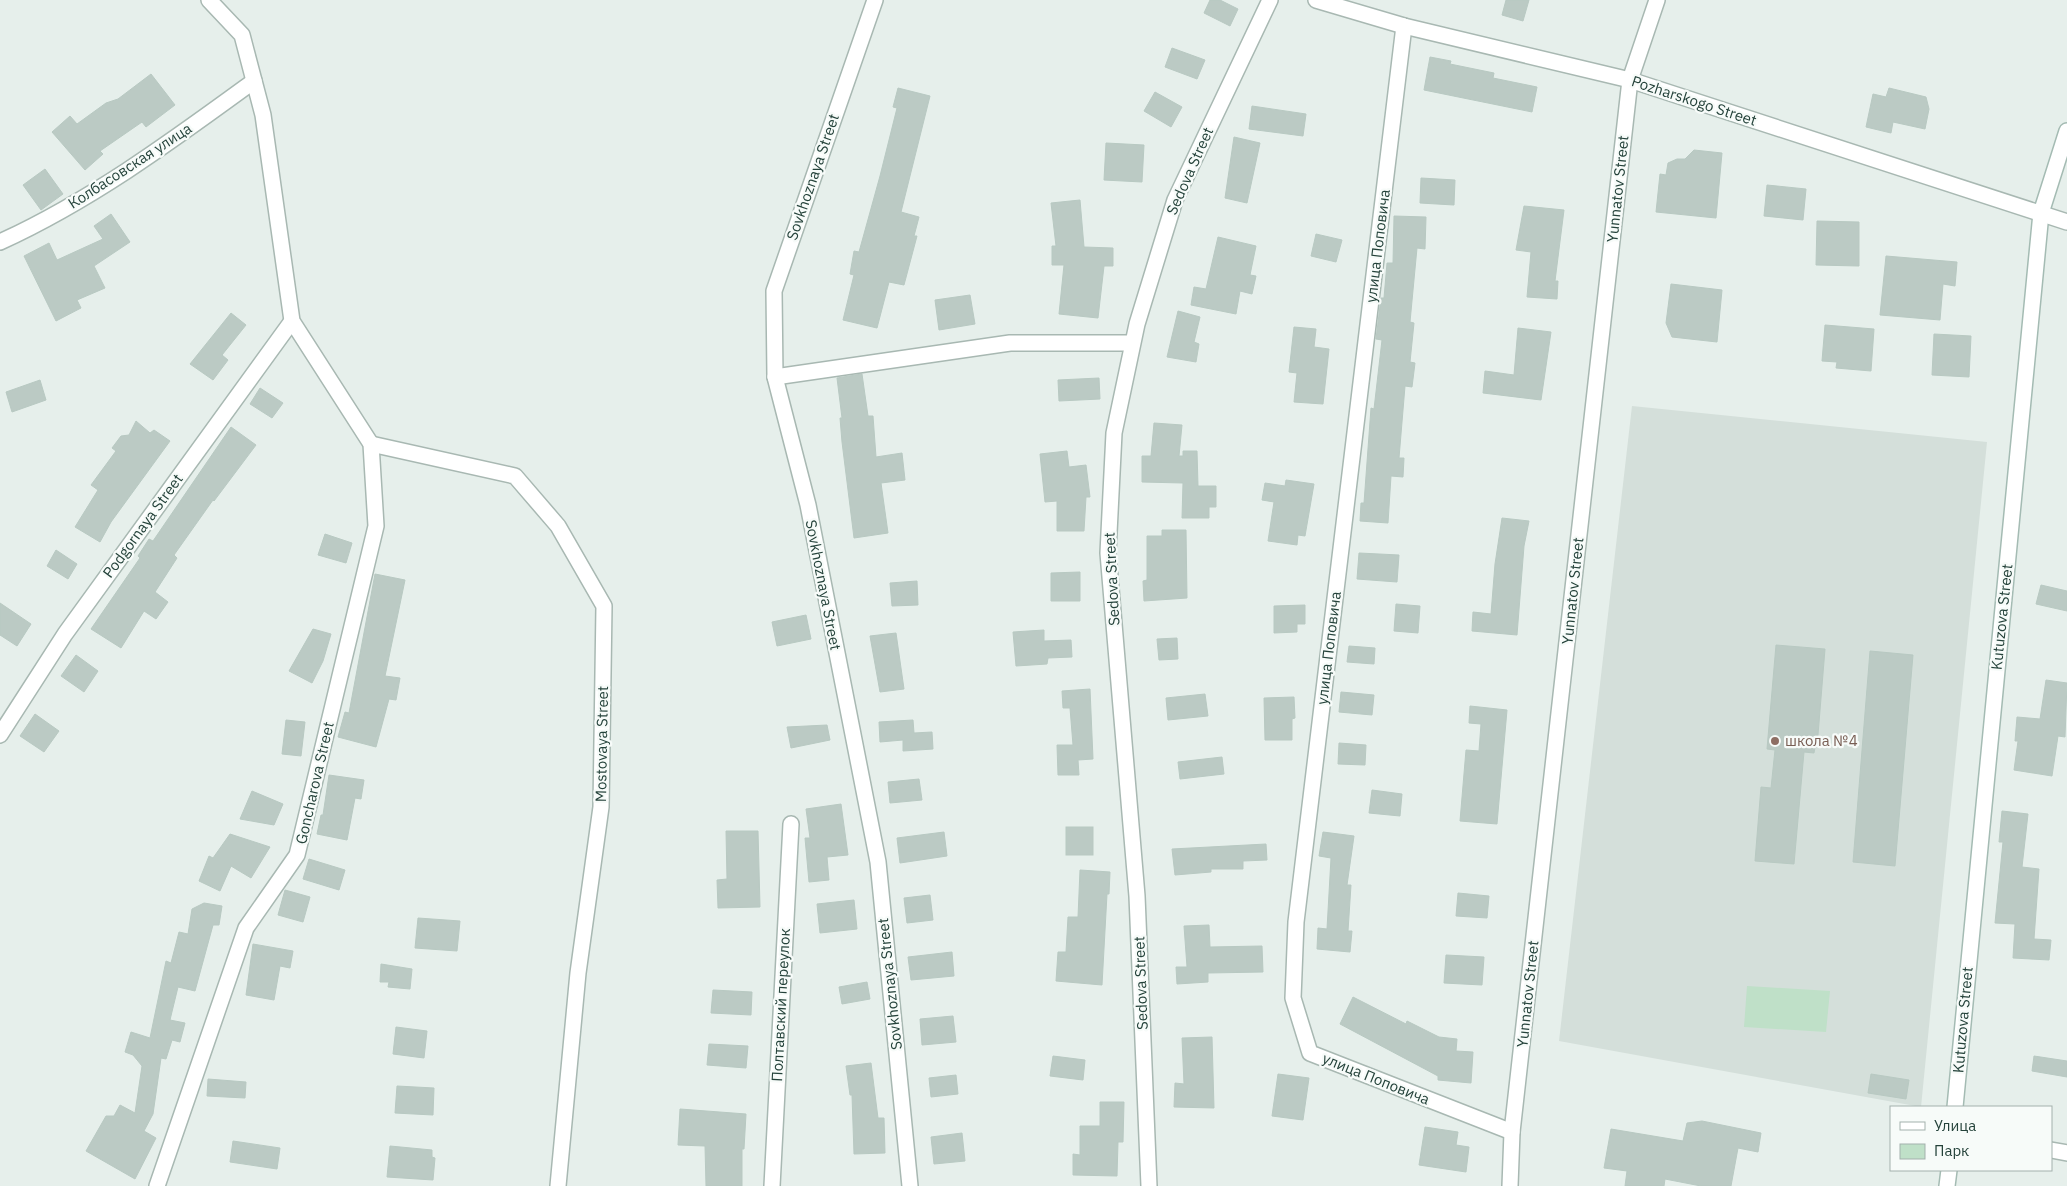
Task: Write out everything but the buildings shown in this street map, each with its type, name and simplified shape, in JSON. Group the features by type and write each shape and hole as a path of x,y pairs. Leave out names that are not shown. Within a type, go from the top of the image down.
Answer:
{"street":[{"path":"209,0 242,35 263,115 292,321 371,444"},
{"name":"Sovkhoznaya Street","path":"875,0 774,291 775,377 808,505 878,862 910,1186"},
{"name":"Sedova Street","path":"1149,1186 1137,896 1108,553 1114,433 1132,343 1175,200 1270,0"},
{"name":"Pozharskogo Street","path":"1316,0 1404,26 1630,80 2067,222"},
{"name":"Yunnatov Street","path":"1510,1186 1512,1132 1630,80 1657,0"},
{"name":"улица Поповича","path":"1404,26 1296,922 1292,998 1310,1053 1512,1132"},
{"name":"Колбасовская улица","path":"0,242 46,221 156,152 254,81"},
{"name":"Kutuzova Street","path":"1955,1106 2041,213 2067,131"},
{"name":"Podgornaya Street","path":"0,735 65,634 292,321"},
{"path":"775,377 1010,343 1132,343"},
{"name":"Goncharova Street","path":"158,1186 246,928 297,855 376,526 371,444"},
{"name":"Mostovaya Street","path":"371,444 515,476 558,526 604,606 601,807 578,973 558,1186"},
{"name":"Полтавский переулок","path":"772,1186 790,824"},
{"path":"2052,1150 2067,1153"},
{"path":"1947,1186 1949,1171"}],"shaded area":[{"name":"школа №4","path":"1632,406 1987,442 1921,1106 1559,1041"}],"green space":[{"path":"1747,986 1830,991 1826,1032 1744,1027"}],"place":[{"name":"школа №4","path":"1775,741"}]}
